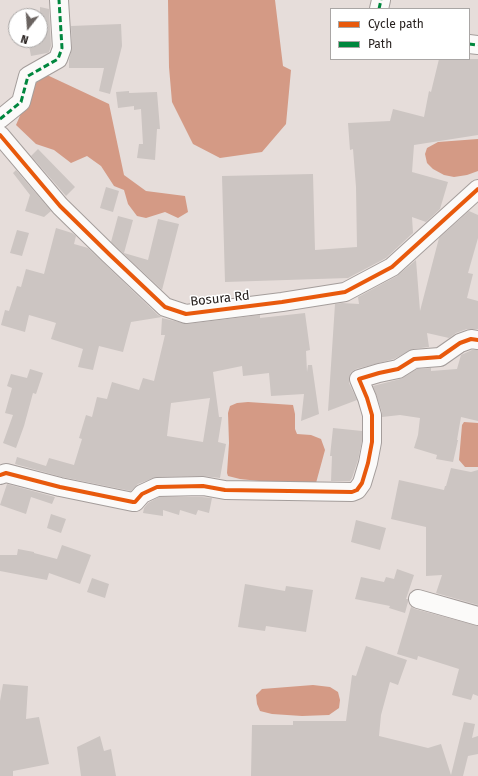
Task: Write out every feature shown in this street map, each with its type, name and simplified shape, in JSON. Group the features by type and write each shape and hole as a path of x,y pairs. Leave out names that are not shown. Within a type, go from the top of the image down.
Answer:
{"street":[{"path":"0,119 21,102 28,76 58,59 62,48 59,0"},
{"name":"Bosura Rd","path":"0,135 60,206 104,249 165,307 186,314 282,302 345,292 392,267 478,189"},
{"path":"0,475 6,473 133,502 136,502 142,494 157,487 204,486 225,490 352,492 357,490 362,483 372,442 372,415 359,379 398,369 414,359 440,358 460,343 471,339 478,340"},
{"path":"418,599 478,616"}],"shaded area":[{"path":"168,0 275,0 283,66 291,70 286,124 262,152 220,158 193,144 172,102 169,67"},
{"path":"47,75 109,104 124,175 146,191 185,196 188,212 178,218 165,212 146,218 137,216 128,204 124,190 114,186 101,166 87,156 71,163 54,150 36,144 16,125 33,85"},
{"path":"478,139 478,171 467,175 454,177 444,175 433,169 427,163 425,154 427,148 438,142"},
{"path":"248,402 293,405 295,414 295,429 297,434 311,435 321,439 325,450 316,483 306,486 240,479 228,476 228,413 230,406 237,403"},
{"path":"464,422 478,423 478,467 465,467 459,460 462,425"},
{"path":"313,685 330,687 338,692 340,700 339,708 329,715 302,716 272,714 260,711 257,704 256,695 262,689"}],"building":[{"path":"49,9 51,46 49,52 31,56 30,48 48,48"},
{"path":"121,24 122,46 110,94 99,91 104,68 69,68 72,48 71,26"},
{"path":"478,59 478,135 414,145 412,172 448,182 440,209 426,222 412,217 413,233 386,258 348,278 225,282 222,176 313,174 315,250 357,247 356,187 353,149 350,150 348,123 390,121 393,109 424,117 429,91 431,92 439,60"},
{"path":"129,91 129,93 157,92 160,129 157,129 155,160 137,158 139,144 143,144 141,109 134,110 134,106 118,108 116,92"},
{"path":"38,149 75,187 66,196 31,156"},
{"path":"16,170 51,211 44,217 25,211 30,195 13,173"},
{"path":"106,187 119,191 113,212 100,208"},
{"path":"469,211 478,215 478,238 468,273 473,274 467,298 478,301 478,329 467,329 456,333 449,338 427,333 429,347 413,349 394,359 356,369 351,372 349,383 357,400 328,411 335,304 359,304 358,297 397,276 416,260 420,311 439,238"},
{"path":"118,216 133,220 124,253 148,260 158,219 179,224 162,290 111,242"},
{"path":"56,228 72,233 76,236 74,244 88,248 158,315 162,317 131,322 123,352 99,346 93,370 78,367 83,349 51,339 56,323 29,315 25,332 1,325 5,310 9,311 17,286 21,287 26,269 44,274"},
{"path":"17,230 29,233 22,256 10,253"},
{"path":"305,313 310,350 306,351 307,372 308,365 312,365 319,414 301,421 304,394 271,396 269,373 243,376 242,366 213,372 219,417 222,417 218,442 226,444 220,478 203,476 156,477 138,484 131,491 62,477 15,464 17,457 46,466 49,458 74,465 82,439 79,438 86,415 92,417 97,397 107,399 112,382 139,390 143,378 154,381 165,335 161,335 162,318 187,324 260,315 260,318","holes":["210,398 203,442 167,436 171,403"]},
{"path":"472,350 478,350 478,421 461,417 453,462 436,459 437,455 414,448 418,435 420,418 400,415 382,417 382,412 373,386 400,379 417,369 431,368 431,371 457,369 461,355"},
{"path":"30,369 43,373 36,394 33,393 16,448 3,443 13,415 5,413 12,388 7,386 11,374 27,378"},
{"path":"333,428 362,431 362,441 358,460 350,481 331,481 332,456 330,456"},
{"path":"451,468 471,472 478,470 478,605 436,593 442,575 426,576 426,527 391,519 399,480 444,490"},
{"path":"7,484 55,497 52,504 31,497 26,514 0,505"},
{"path":"159,497 212,498 209,513 198,510 196,515 180,510 179,515 163,510 163,516 143,513 144,508 148,503"},
{"path":"51,514 66,519 61,533 47,528"},
{"path":"356,520 386,528 380,550 351,542"},
{"path":"62,545 91,555 80,584 49,573 47,580 0,571 0,555 17,555 18,549 57,559"},
{"path":"397,569 414,575 406,599 408,599 408,602 405,613 389,608 390,606 355,599 361,577 384,582 386,577 394,579"},
{"path":"92,578 109,584 105,598 87,592"},
{"path":"245,584 285,591 286,586 313,590 306,632 266,626 265,631 238,627"},
{"path":"411,607 478,626 478,696 473,694 471,700 452,695 459,669 418,656 417,660 397,654"},
{"path":"366,646 407,660 398,685 390,682 381,715 379,736 428,748 441,744 451,775 464,722 475,724 472,738 478,736 478,754 468,756 463,776 251,776 252,725 293,725 293,721 346,721 352,675 356,676"},
{"path":"3,684 28,686 26,719 39,717 49,764 13,771 13,776 0,776 0,701"},
{"path":"100,736 104,751 111,749 116,776 81,776 77,747"}],"marked path":[{"path":"0,119 21,102 28,76 58,59 62,48 59,0"},
{"path":"379,8 381,0"},
{"path":"470,44 478,45"}],"cycle path":[{"path":"0,135 60,206 109,254 165,307 186,314 282,302 345,292 392,267 478,189"},
{"path":"0,475 6,473 60,487 133,502 135,502 142,494 157,487 203,486 225,490 352,492 357,490 362,483 372,442 372,415 359,379 398,369 414,359 440,357 460,343 471,339 478,340"}]}
